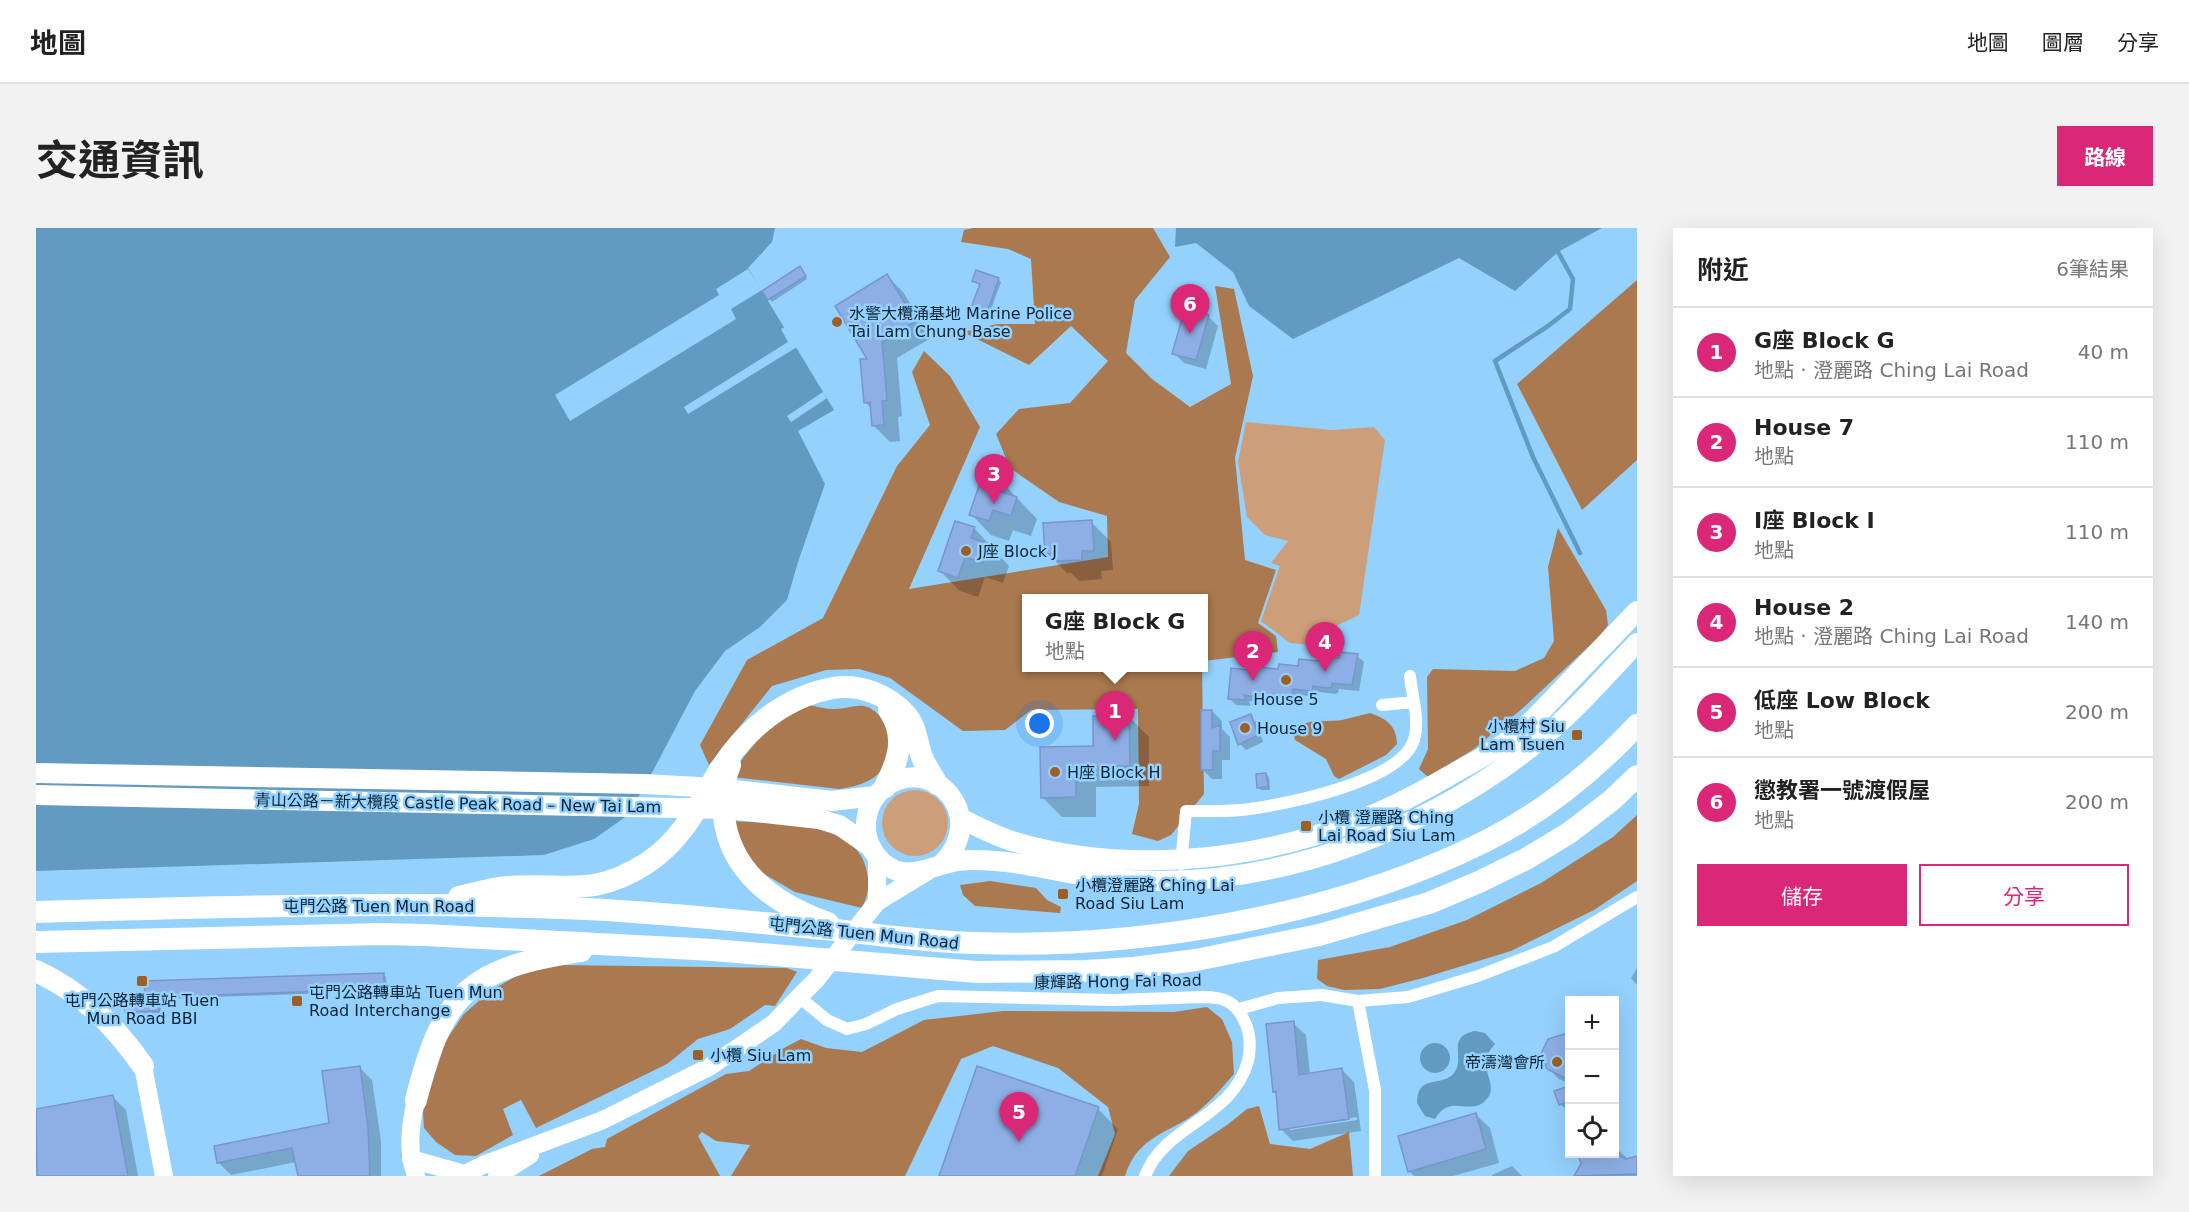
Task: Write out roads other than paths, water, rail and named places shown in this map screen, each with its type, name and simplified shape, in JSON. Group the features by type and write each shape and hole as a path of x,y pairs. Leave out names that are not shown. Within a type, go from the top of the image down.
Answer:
{"highway":[{"path":"423,905 506,887 590,887 632,873 666,849 679,834 720,769 745,738 774,712 810,694 846,686 862,688 880,696 907,716 912,723 925,764 937,784"},
{"path":"880,696 893,716 900,737 899,756 880,792"},
{"name":"屯門公路 Tuen Mun Road","path":"36,912 219,906 423,905 596,910 973,943 1123,939 1209,927 1337,897 1407,875 1487,840 1534,813 1576,782 1637,725"},
{"path":"745,738 728,768 723,790 724,822 731,848 746,872 769,894 818,920 851,932"},
{"name":"屯門公路 Tuen Mun Road","path":"36,942 381,934 497,937 713,950 977,972 1086,971 1132,968 1196,960 1319,935 1429,903 1526,860 1569,833 1612,800 1637,776"},
{"path":"416,1100 426,1061 443,1021 466,992 482,980 515,964 615,945"},
{"path":"36,971 71,992 103,1016 143,1066"}],"main road":[{"path":"960,818 1008,839 1037,848 1115,858 1181,859 1235,853 1300,839 1348,825 1422,791 1515,736 1538,716 1637,611"},
{"path":"874,852 893,869 904,873 916,873 961,860 990,861 1094,877 1157,881 1240,874 1315,857 1376,836 1440,806 1489,776 1534,745 1574,708 1637,643"},
{"name":"青山公路－新大欖段 Castle Peak Road – New Tai Lam","path":"36,773 633,783 767,792 832,801 880,792"},
{"path":"416,1100 409,1137 413,1168 463,1175 483,1165 613,1115 709,1067 774,1023 816,980 877,902 934,868 950,855 957,844 960,818 954,800 937,784 924,779 910,778 897,781 880,792 869,807 866,834 874,852 877,902"},
{"name":"青山公路－新大欖段 Castle Peak Road – New Tai Lam","path":"36,795 645,806 766,812 833,823 848,831 874,852"},
{"path":"143,1066 164,1176"},
{"path":"497,1176 570,1131"}],"street":[{"path":"1179,880 1186,811 1248,810 1320,795 1367,778 1399,760 1414,740 1416,728 1410,676"},
{"path":"1382,705 1414,702"},
{"path":"1144,1176 1161,1149 1216,1108 1230,1094 1240,1079 1247,1063 1250,1044 1246,1024 1239,1009 1278,998 1322,995 1358,1001 1408,997 1479,976 1553,947 1637,897"},
{"name":"康輝路 Hong Fai Road","path":"799,997 826,1020 847,1029 938,996 1071,1000 1215,997 1225,999 1239,1009"},
{"path":"1358,1001 1375,1090 1376,1176"}],"water":[{"path":"36,228 775,228 772,242 748,268 834,410 798,431 825,484 787,600 760,627 725,651 695,691 644,788 624,818 594,839 544,855 36,871"},
{"path":"1176,228 1602,228 1558,252 1515,291 1459,258 1293,339 1249,306 1233,272 1196,243 1175,247"},
{"path":"1475,1031 1485,1033 1495,1044 1486,1061 1491,1088 1490,1095 1479,1105 1447,1107 1435,1119 1425,1116 1417,1103 1421,1088 1431,1082 1443,1080 1454,1073 1458,1061 1458,1043 1466,1034"},
{"path":"1435,1043 1441,1044 1449,1052 1449,1064 1441,1072 1435,1073 1429,1072 1421,1064 1420,1058 1421,1052 1429,1044"}],"waterway":[{"path":"1558,252 1573,279 1570,309 1495,361 1533,457 1580,553"}],"place":[{"name":"水警大欖涌基地 Marine Police Tai Lam Chung Base","path":"837,322"},
{"name":"懲教署一號渡假屋","path":"1190,334"},
{"name":"I座 Block I","path":"994,504"},
{"name":"J座 Block J","path":"966,551"},
{"name":"House 2","path":"1325,672"},
{"name":"House 5","path":"1286,680"},
{"name":"House 7","path":"1253,681"},
{"name":"House 9","path":"1245,728"},
{"name":"小欖村 Siu Lam Tsuen","path":"1577,735"},
{"name":"G座 Block G","path":"1115,741"},
{"name":"H座 Block H","path":"1055,772"},
{"name":"小欖 澄麗路 Ching Lai Road Siu Lam","path":"1306,826"},
{"name":"小欖澄麗路 Ching Lai Road Siu Lam","path":"1063,894"},
{"name":"屯門公路轉車站 Tuen Mun Road BBI","path":"142,981"},
{"name":"屯門公路轉車站 Tuen Mun Road Interchange","path":"297,1001"},
{"name":"小欖 Siu Lam","path":"698,1055"},
{"name":"帝濤灣會所","path":"1557,1062"},
{"name":"低座 Low Block","path":"1019,1142"}]}
